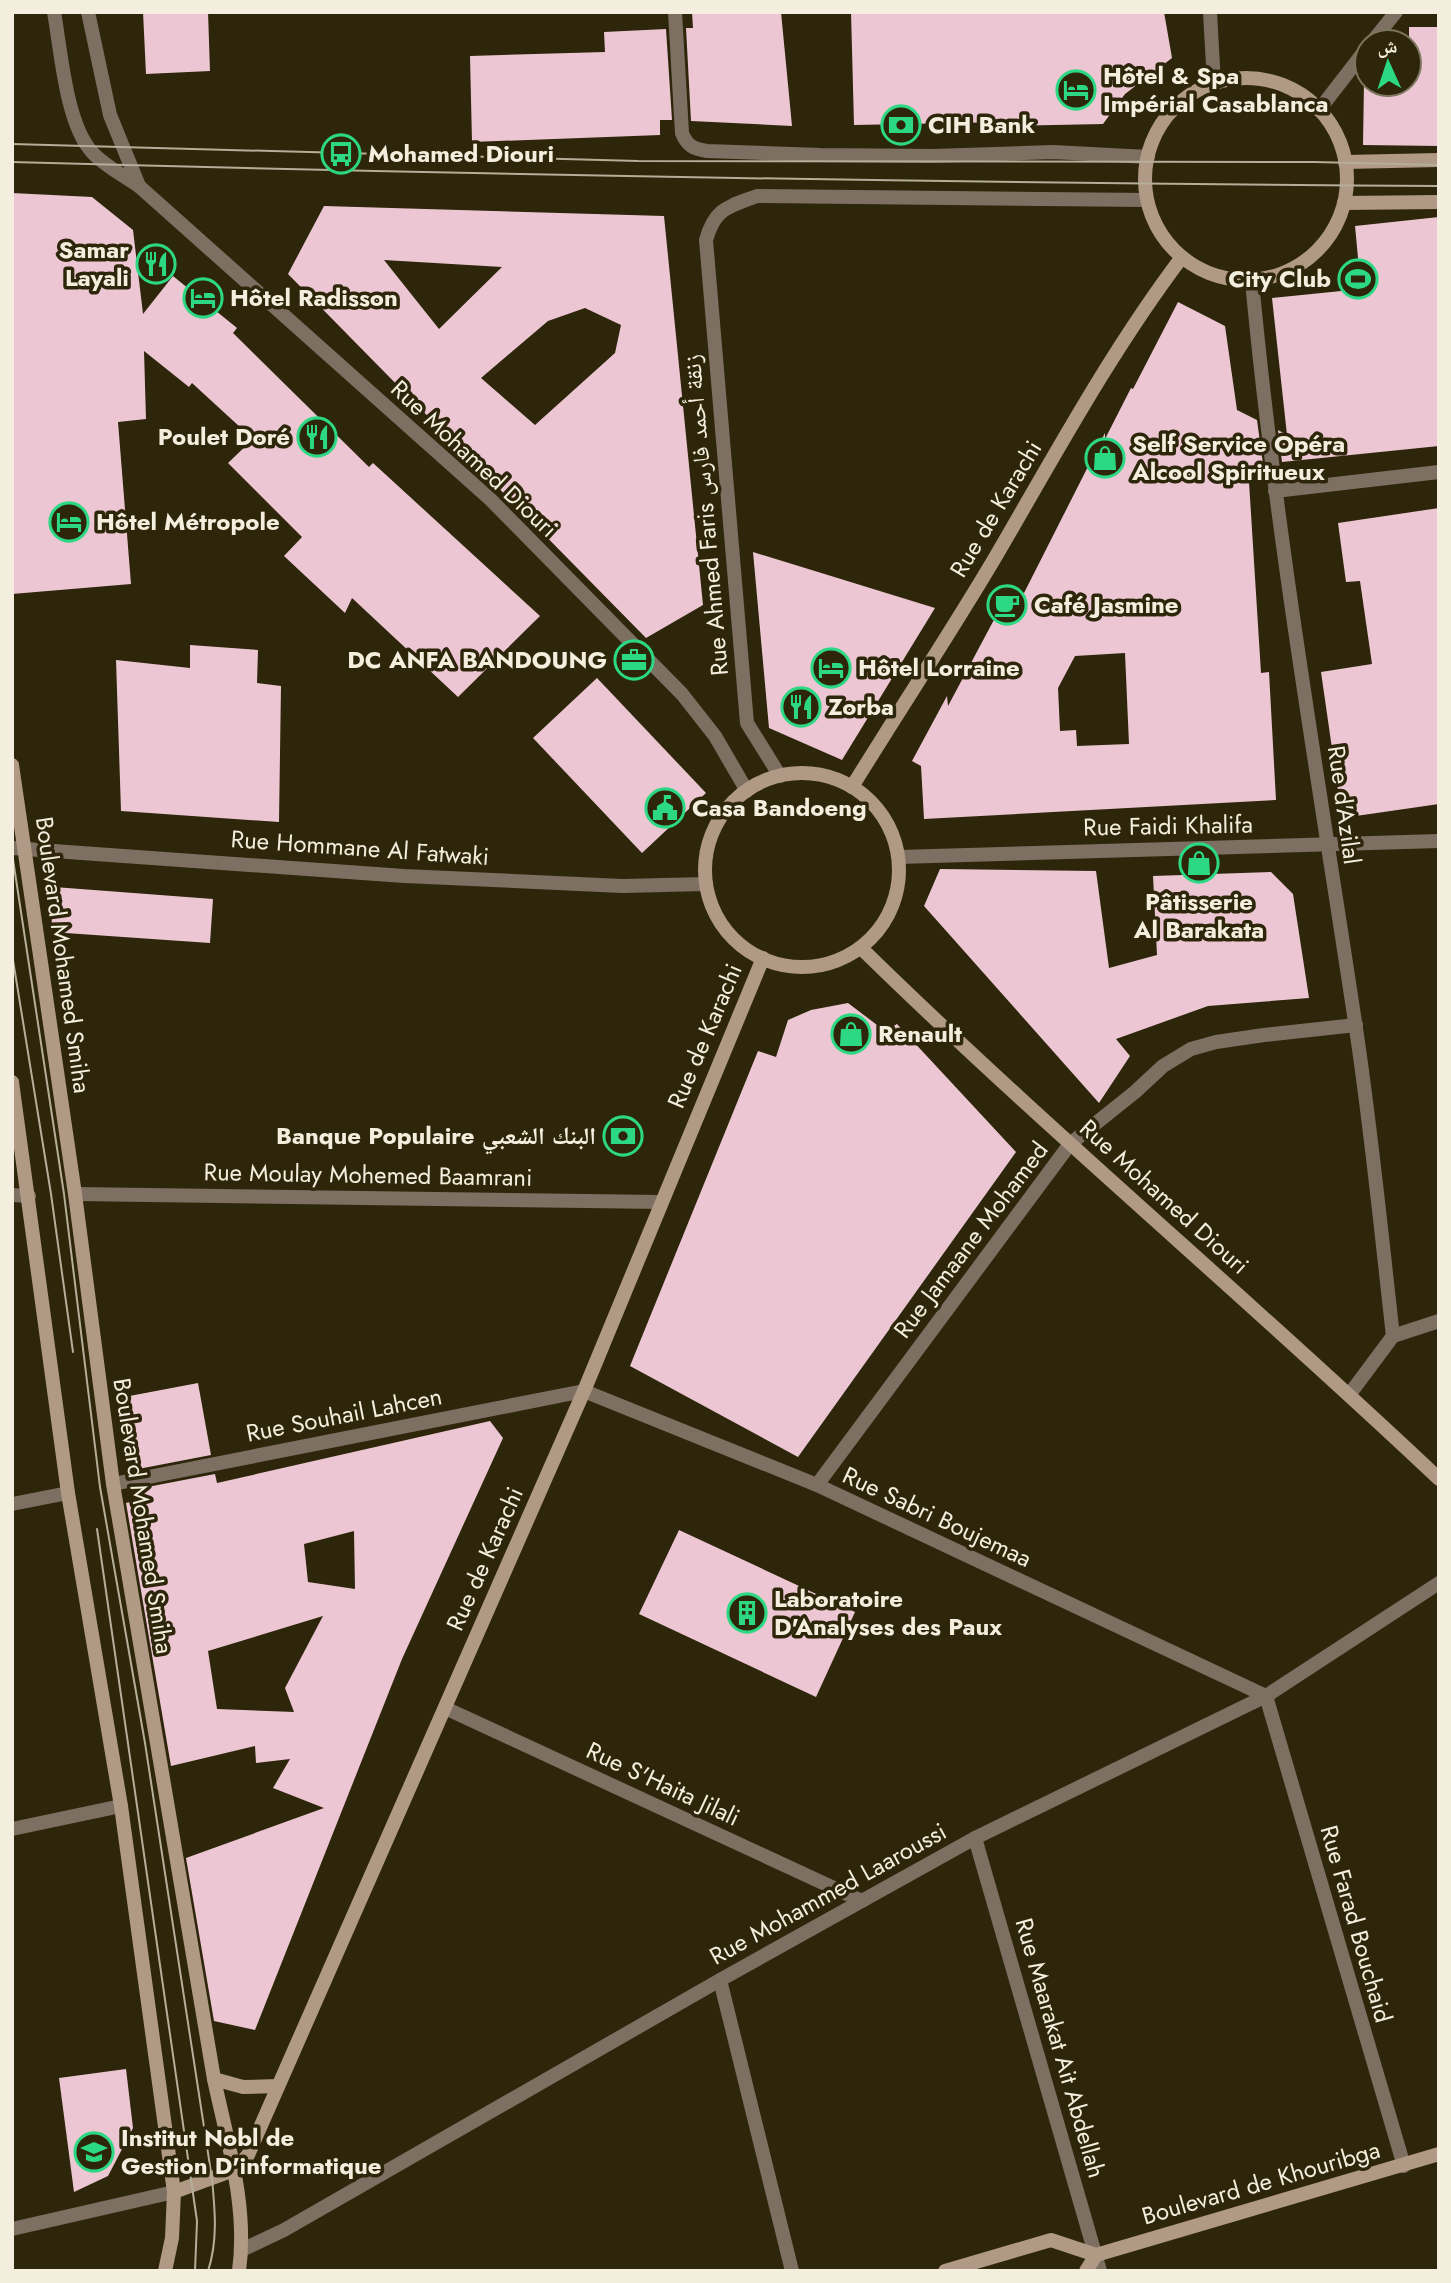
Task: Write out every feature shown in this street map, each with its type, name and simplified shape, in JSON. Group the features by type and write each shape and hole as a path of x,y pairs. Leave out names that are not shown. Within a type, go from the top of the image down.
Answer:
{"street":[{"name":"Rue Mohamed Diouri","path":"54,12 73,117 79,133 92,152 140,187 490,499 681,694 715,736 747,791"},
{"path":"88,12 110,115 140,187"},
{"path":"676,12 682,133 691,146 707,151 933,156 1053,152 1148,157"},
{"path":"1210,12 1214,84"},
{"path":"1383,28 1396,12"},
{"path":"1319,110 1353,66"},
{"path":"1249,79 1268,81 1296,92 1319,110 1336,134 1347,174 1344,203 1331,233 1308,258 1278,274 1252,281 1219,276 1182,257 1164,239 1147,200 1145,173 1157,132 1171,111 1191,95 1214,84 1249,79"},
{"path":"1345,162 1439,160"},
{"name":"Rue Ahmed Faris زنقة أحمد فارس","path":"780,776 747,723 706,240 712,221 726,208 757,195 1147,200"},
{"path":"1344,203 1439,202"},
{"name":"Rue de Karachi","path":"852,787 994,559 1146,304 1182,257"},
{"name":"Rue d'Azilal","path":"1252,281 1275,491 1326,845 1356,1025 1393,1336"},
{"path":"1275,491 1439,472"},
{"name":"Boulevard Mohamed Smiha","path":"12,765 18,848 75,1194 113,1484 214,2079 234,2170 242,2250 239,2271"},
{"path":"817,775 852,787 867,798 886,821 899,857 899,880 894,902 884,923 861,948 827,964 790,967 763,958 737,942 722,925 706,884 706,862 713,831 724,813 747,791 780,776 817,775"},
{"name":"Rue Faidi Khalifa","path":"899,857 1439,841"},
{"name":"Rue Hommane Al Fatwaki","path":"18,848 404,876 621,886 706,884"},
{"name":"Rue Mohamed Diouri","path":"861,948 1070,1144 1439,1479"},
{"name":"Rue de Karachi","path":"234,2170 248,2155 584,1391 763,958"},
{"name":"Rue Jamaane Mohamed","path":"817,1485 1070,1144 1163,1066 1191,1049 1216,1042 1264,1035 1356,1025"},
{"path":"12,1082 68,1493 121,1806 174,2192 172,2238 165,2271"},
{"name":"Rue Moulay Mohemed Baamrani","path":"75,1194 661,1202"},
{"path":"12,1195 29,1196"},
{"path":"1349,1395 1393,1336 1439,1321"},
{"name":"Rue Sabri Boujemaa","path":"584,1391 817,1485 1266,1696"},
{"name":"Rue Souhail Lahcen","path":"113,1484 584,1391"},
{"path":"12,1504 68,1493"},
{"name":"Rue Mohammed Laaroussi","path":"242,2250 284,2230 720,1980 975,1838 1266,1696 1439,1583"},
{"name":"Rue Farad Bouchaid","path":"1266,1696 1404,2166"},
{"name":"Rue S'Haita Jilali","path":"444,1708 862,1901"},
{"path":"12,1829 121,1806"},
{"name":"Rue Maarakat Ait Abdellah","path":"975,1838 1100,2271"},
{"path":"720,1980 792,2271"},
{"path":"214,2079 243,2087 278,2086"},
{"name":"Boulevard de Khouribga","path":"1096,2255 1439,2154"},
{"path":"12,2229 174,2192 234,2170"},
{"path":"945,2271 1051,2240 1096,2255 1086,2271"}],"building":[{"path":"143,12 208,12 210,71 146,74"},
{"path":"692,12 781,12 792,126 691,121 686,28 693,28"},
{"path":"851,12 1164,12 1172,58 1125,94 1103,124 1008,126 1008,122 854,125"},
{"path":"1439,27 1439,146 1363,145 1364,98 1423,98 1423,28 1409,28"},
{"path":"666,29 672,120 660,120 660,135 472,142 470,56 605,52 604,32"},
{"path":"12,193 92,197 133,230 143,314 173,276 237,328 233,333 369,467 373,463 540,616 458,697 352,598 345,613 284,556 302,537 228,463 253,439 192,383 189,387 144,351 146,419 118,422 131,584 12,594"},
{"path":"324,206 664,216 703,605 646,638 288,274","holes":["384,260 502,267 439,329","585,308 621,325 615,353 535,425 481,378 548,321"]},
{"path":"1439,217 1439,446 1282,462 1278,430 1287,435 1272,298 1361,289 1355,226"},
{"path":"1178,302 1225,326 1237,410 1257,420 1263,464 1248,466 1261,673 1269,672 1276,800 924,819 921,766 912,761 947,696 948,706 1012,586 1024,593 1105,433 1105,439 1131,388 1133,389","holes":["1125,653 1129,744 1077,746 1076,730 1060,731 1058,688 1075,656"]},
{"path":"1439,508 1439,804 1342,818 1321,672 1372,664 1360,581 1346,582 1338,523"},
{"name":"Hôtel Lorraine","path":"753,552 935,608 842,760 769,728"},
{"path":"190,645 258,650 257,683 281,686 279,822 121,811 116,660 190,668"},
{"path":"597,678 706,793 642,853 533,738"},
{"path":"940,869 1096,871 1109,968 1157,955 1153,876 1271,872 1293,894 1309,998 1208,1006 1116,1039 1130,1056 1099,1103 924,906"},
{"path":"54,887 213,899 210,943 51,932"},
{"path":"848,1003 885,1031 897,1024 1016,1152 798,1457 630,1366 758,1051 776,1057 788,1020 811,1010"},
{"path":"198,1383 211,1455 133,1470 119,1398"},
{"path":"490,1421 503,1438 402,1659 255,2030 214,2021 186,1858 324,1808 273,1788 290,1759 256,1763 255,1746 171,1766 126,1503 139,1500 137,1489 215,1474 217,1483","holes":["354,1531 355,1589 308,1582 304,1544","323,1616 285,1688 294,1712 217,1709 208,1651"]},
{"name":"Laboratoire D'Analyses des Paux","path":"679,1530 855,1612 816,1697 639,1614"},
{"name":"Institut Nobl de Gestion D'informatique","path":"126,2069 133,2128 108,2176 74,2192 59,2078"}],"tram line":[{"path":"12,144 638,161 1314,162 1439,165"},
{"path":"12,162 726,178 1439,186"},
{"path":"12,853 64,1194 100,1487 145,1743 212,2179 215,2214 208,2271"},
{"path":"12,954 51,1194 73,1352"},
{"path":"97,1529 197,2221 195,2271"}],"place":[{"name":"Hôtel & Spa Impérial Casablanca","path":"1076,90"},
{"name":"CIH Bank","path":"901,125"},
{"name":"Mohamed Diouri","path":"341,154"},
{"name":"Samar Layali","path":"156,264"},
{"name":"City Club","path":"1358,279"},
{"name":"Hôtel Radisson","path":"203,298"},
{"name":"Poulet Doré","path":"317,437"},
{"name":"Self Service Opéra Alcool Spiritueux","path":"1105,458"},
{"name":"Hôtel Métropole","path":"69,522"},
{"name":"Café Jasmine","path":"1007,605"},
{"name":"DC ANFA BANDOUNG","path":"634,660"},
{"name":"Hôtel Lorraine","path":"831,668"},
{"name":"Zorba","path":"801,707"},
{"name":"Casa Bandoeng","path":"665,808"},
{"name":"Pâtisserie Al Barakata","path":"1199,863"},
{"name":"Renault","path":"851,1034"},
{"name":"Banque Populaire البنك الشعبي","path":"623,1136"},
{"name":"Laboratoire D'Analyses des Paux","path":"747,1613"},
{"name":"Institut Nobl de Gestion D'informatique","path":"94,2152"}]}
